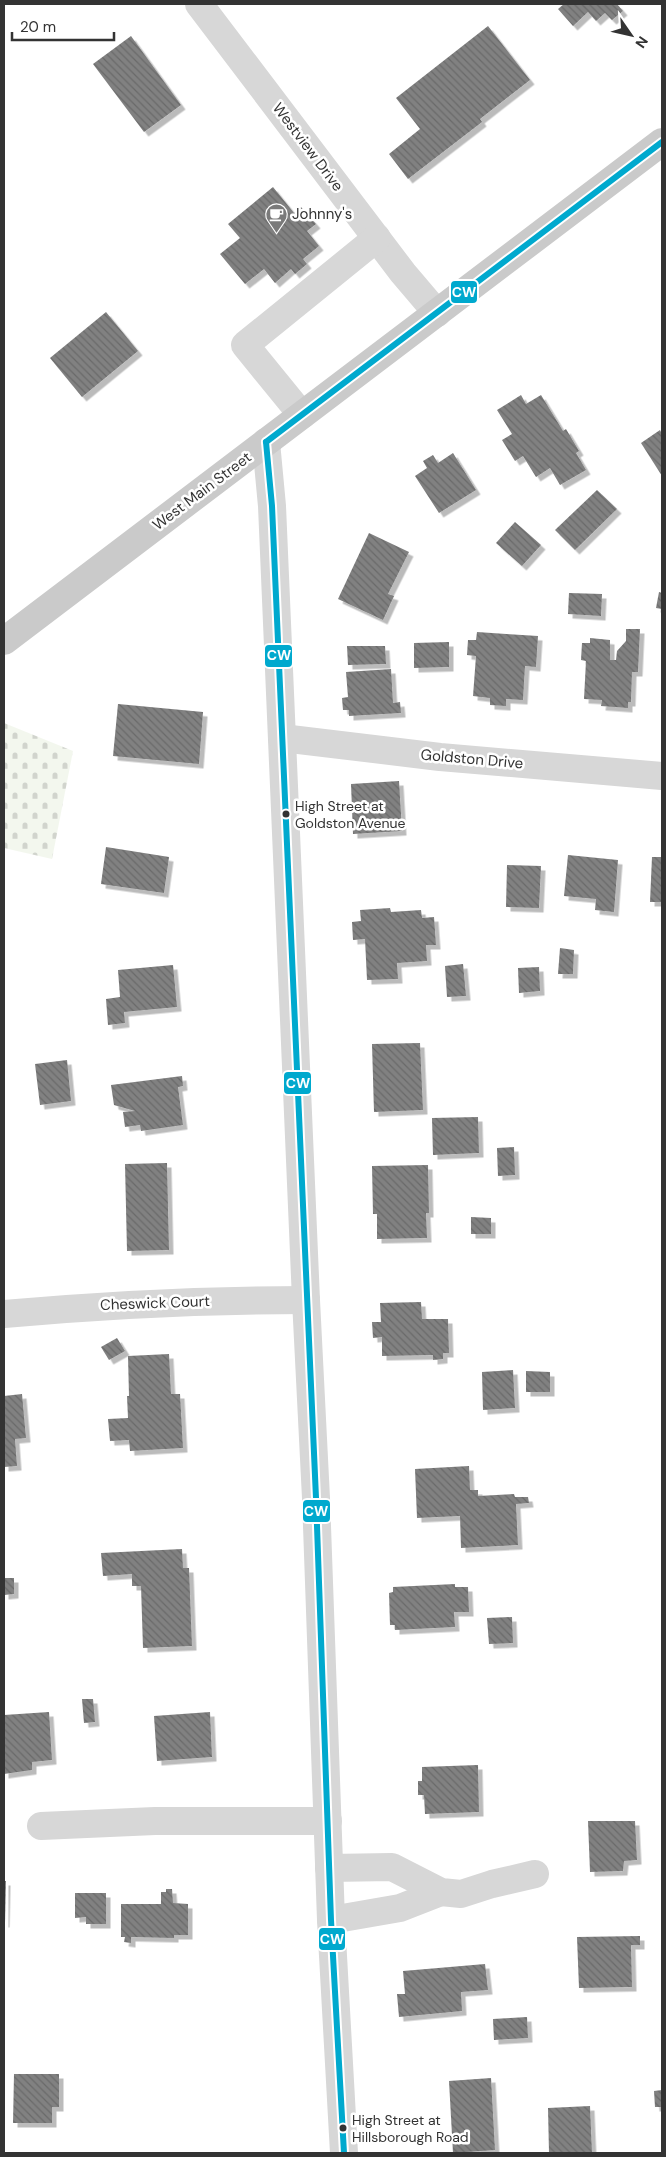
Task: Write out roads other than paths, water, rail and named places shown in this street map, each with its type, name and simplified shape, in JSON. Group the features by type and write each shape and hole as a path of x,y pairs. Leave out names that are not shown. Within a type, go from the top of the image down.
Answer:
{"main road":[{"name":"West Main Street","path":"4,641 662,142"}],"street":[{"name":"Westview Drive","path":"199,4 376,238 437,313"},
{"path":"302,415 245,345 376,238"},
{"path":"266,442 272,506 316,1498 331,1920 344,2153"},
{"name":"Goldston Drive","path":"282,738 440,757 662,776"},
{"name":"Cheswick Court","path":"4,1314 95,1306 233,1300 306,1300"},
{"path":"41,1826 154,1821 328,1822"},
{"path":"329,1868 392,1867 441,1892 461,1894 492,1884 535,1874"},
{"path":"331,1920 400,1908 441,1892"}],"place":[{"name":"Johnny's","path":"276,233"},
{"name":"High Street at Goldston Avenue","path":"286,814"},
{"name":"High Street at Hillsborough Road","path":"343,2128"}]}
